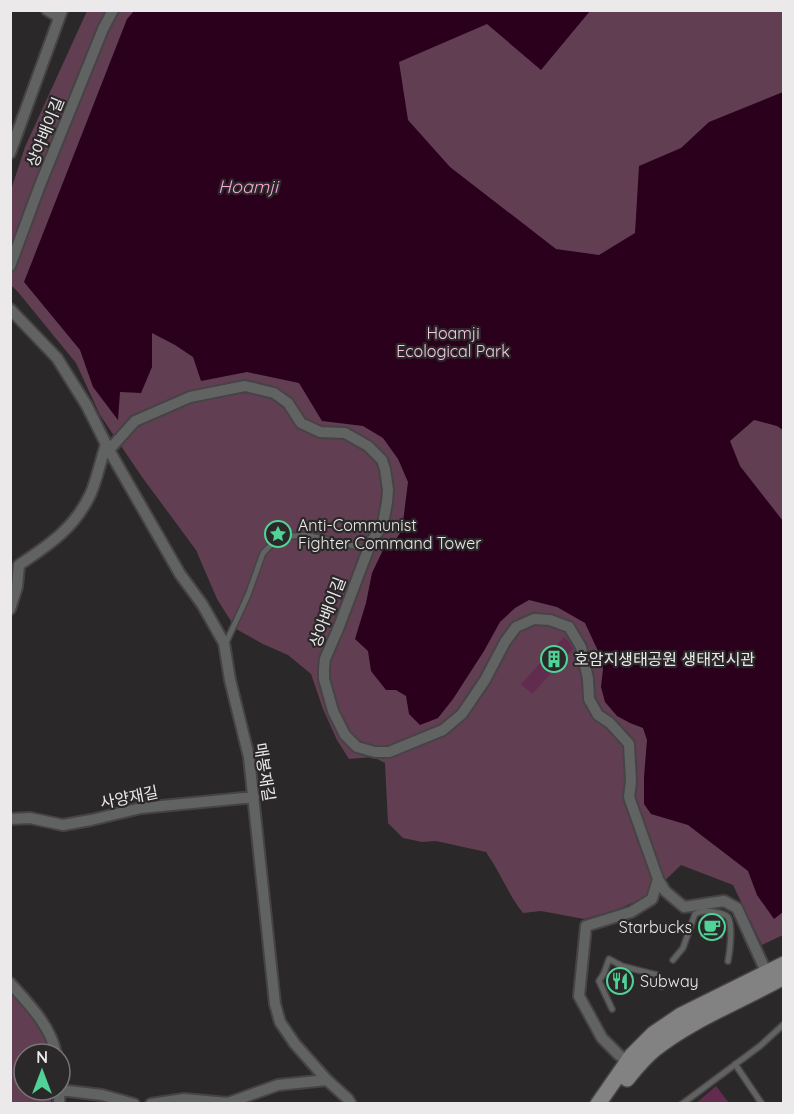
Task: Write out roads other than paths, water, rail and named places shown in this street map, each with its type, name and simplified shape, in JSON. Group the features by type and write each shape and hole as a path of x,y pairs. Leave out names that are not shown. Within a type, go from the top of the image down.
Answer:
{"main road":[{"path":"608,1104 653,1051 774,978 783,964"},
{"path":"598,1104 628,1062 653,1034 681,1015 774,978"}],"street":[{"path":"10,153 61,14 47,10"},
{"name":"상아배이길","path":"10,266 103,28 113,10"},
{"path":"10,309 57,358 87,406 108,447 90,493 75,520 52,544 15,566 17,587 10,609"},
{"name":"상아배이길","path":"108,447 135,421 190,397 245,386 274,393 288,403 301,423 320,432 345,433 368,446 382,460 387,480 387,502 382,524 368,549 325,659 324,668 324,679 333,711 345,735 357,747 375,752 389,752 442,730 462,714 516,627 534,619 550,620 569,627 581,647 588,680 589,699 598,715 610,723 629,744 631,782 629,797 658,879 665,891 684,907 724,902 737,908 774,978"},
{"name":"매봉재길","path":"108,447 180,574 202,604 224,643 230,680 249,757 275,1004 280,1022 295,1044 351,1104"},
{"name":"사양재길","path":"10,819 30,818 63,825 141,808 254,797"},
{"path":"628,1062 602,1038 579,996 586,926 631,912 652,899 658,879"},
{"path":"10,983 29,1004 53,1042"},
{"path":"151,1104 183,1099 228,1102 278,1085 327,1080"},
{"path":"72,1091 102,1095 135,1104"}],"lane":[{"path":"224,646 248,595 264,553 279,537 306,535 368,549"},
{"path":"673,960 683,948 695,914 700,911 724,914 728,917 730,946 728,961"},
{"path":"612,1009 599,981 609,959 622,966 657,975 662,986"},
{"path":"682,1104 760,1046 783,1024"},
{"path":"735,1064 762,1104"}],"water":[{"name":"Hoamji","path":"134,11 590,11 541,70 487,24 399,62 408,120 450,167 556,249 599,255 635,233 639,166 681,148 709,122 783,92 783,430 777,426 754,420 730,441 740,466 783,521 783,912 774,919 757,895 748,871 688,825 651,814 644,804 647,740 643,728 617,716 605,702 601,687 603,669 599,653 585,623 557,607 529,600 515,608 500,622 453,699 438,718 420,725 409,714 406,696 396,690 386,690 371,671 368,651 355,639 372,573 383,550 395,541 402,530 408,482 398,459 383,438 363,426 322,421 299,383 247,372 201,381 193,357 152,333 152,367 141,393 120,392 118,420 93,387 80,350 24,282 127,19"}],"place":[{"name":"Anti-Communist Fighter Command Tower","path":"278,534"},
{"name":"호암지생태공원 생태전시관","path":"554,659"},
{"name":"Starbucks","path":"712,927"},
{"name":"Subway","path":"620,981"}],"park label":[{"name":"Hoamji Ecological Park","path":"453,342"}]}
